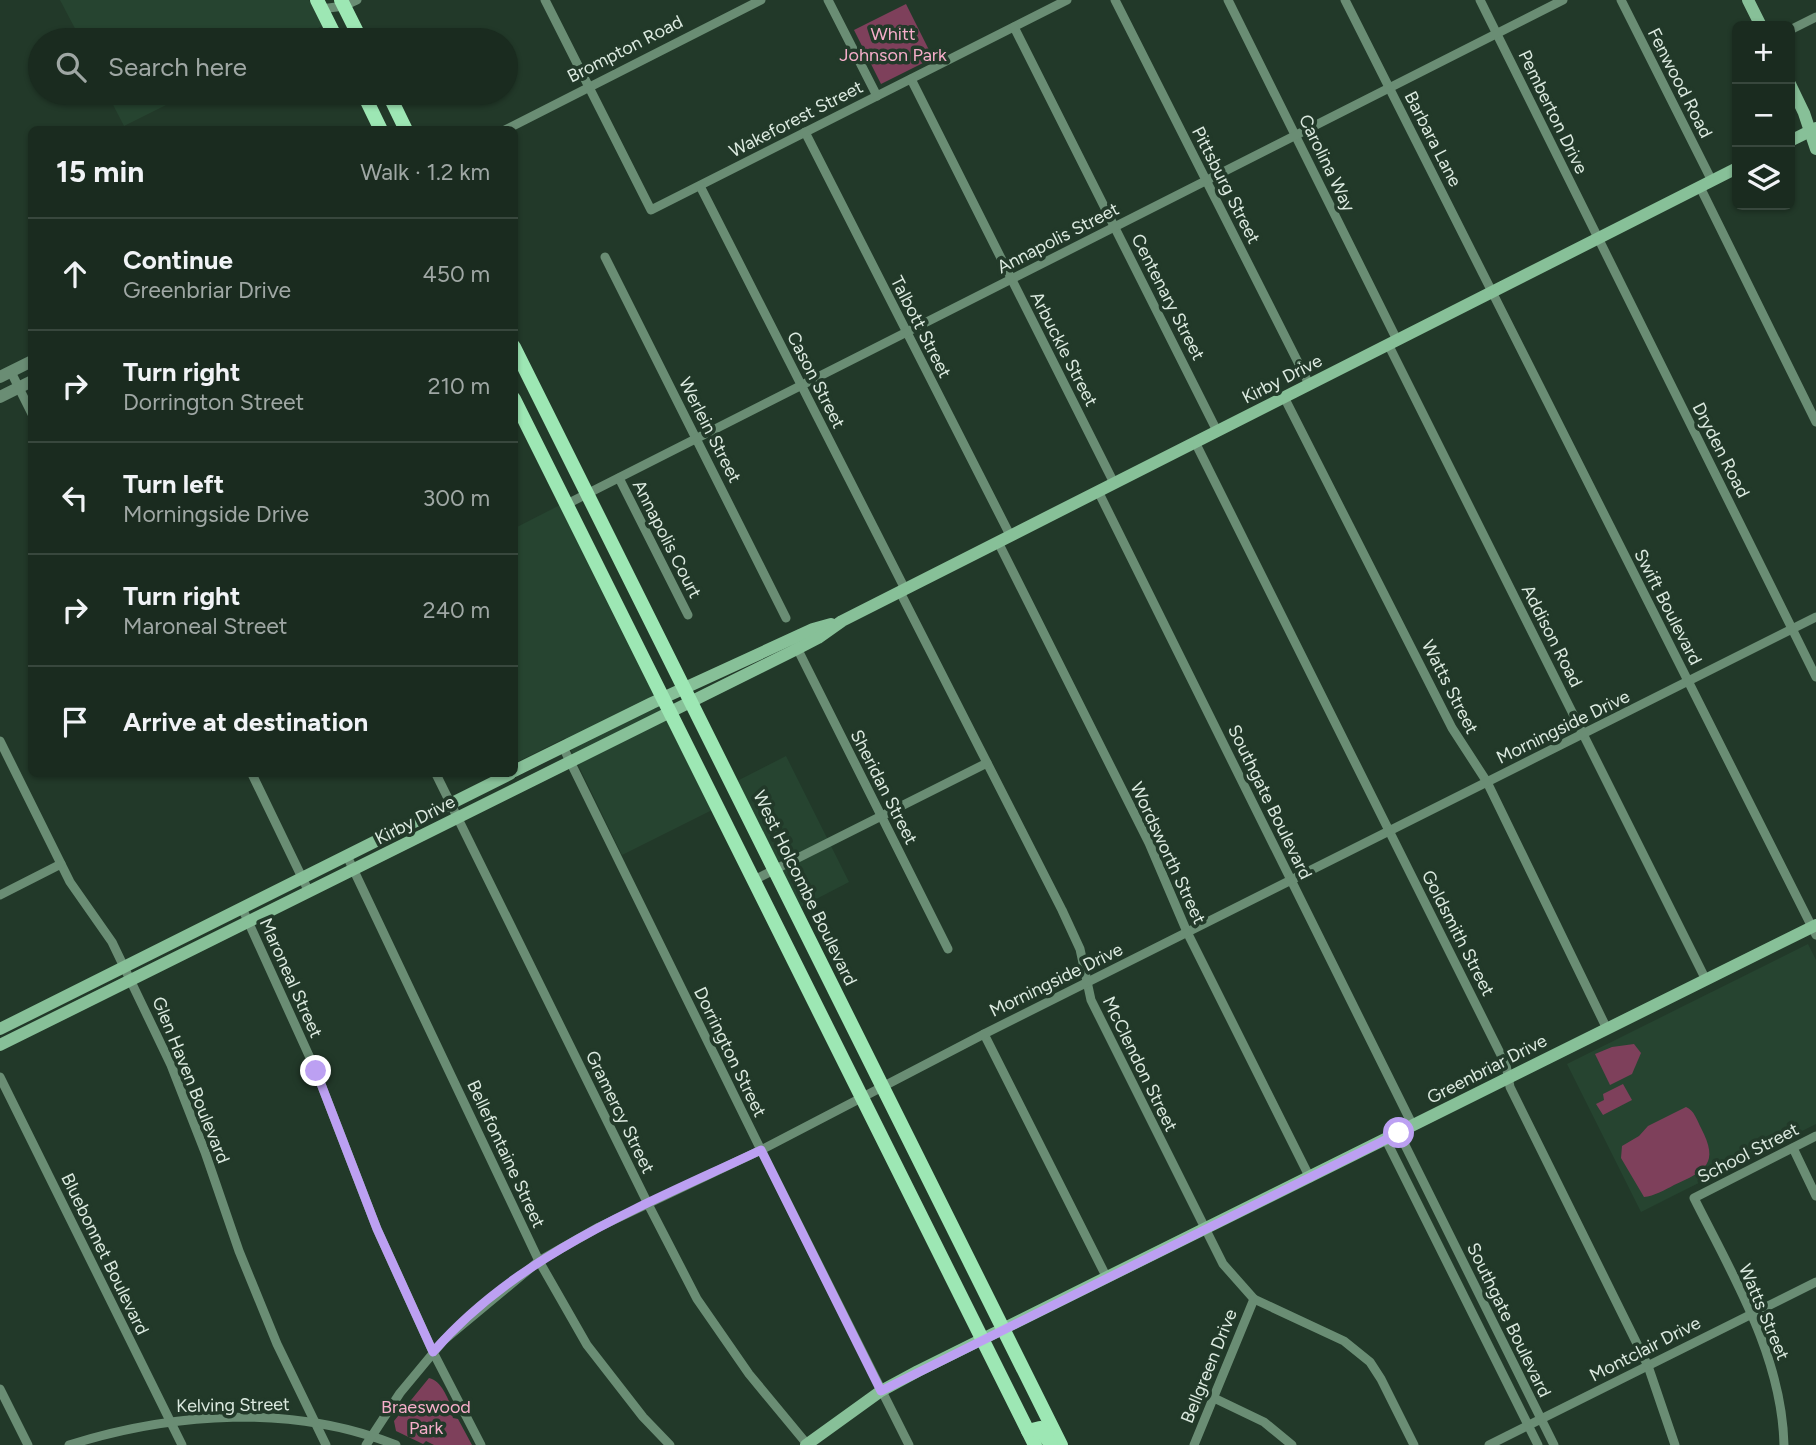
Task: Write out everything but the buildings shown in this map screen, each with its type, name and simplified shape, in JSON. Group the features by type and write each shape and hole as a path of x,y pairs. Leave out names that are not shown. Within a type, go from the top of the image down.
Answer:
{"main road":[{"path":"1748,0 1758,21"},
{"path":"347,2 357,28"},
{"path":"319,4 331,28"},
{"path":"1795,94 1813,130 1816,149"},
{"path":"369,105 379,126"},
{"path":"394,105 404,126"},
{"path":"1795,139 1813,130"},
{"name":"Kirby Drive","path":"518,769 563,747 667,704 795,643 813,629 842,621 1732,171"},
{"name":"West Holcombe Boulevard","path":"518,356 1061,1445"},
{"path":"518,407 1035,1445"},
{"name":"Kirby Drive","path":"0,1045 458,818 569,761 667,704"},
{"name":"Kirby Drive","path":"0,1029 502,777"},
{"name":"Greenbriar Drive","path":"806,1445 881,1391 1706,980 1815,929"},
{"path":"1028,1431 1039,1427 1053,1445 1061,1445"}],"street":[{"path":"545,0 589,86"},
{"name":"Brompton Road","path":"513,126 761,0"},
{"path":"828,0 877,96"},
{"name":"Wakeforest Street","path":"589,86 651,210 1067,0"},
{"name":"Pittsburg Street","path":"1115,0 1309,384"},
{"name":"Carolina Way","path":"1228,0 1296,135 1393,342"},
{"name":"Barbara Lane","path":"1345,0 1493,292"},
{"name":"Pemberton Drive","path":"1480,0 1599,238"},
{"name":"Annapolis Street","path":"567,504 1563,0"},
{"name":"Fenwood Road","path":"1621,0 1816,422"},
{"path":"319,4 347,2"},
{"path":"1795,28 1816,17"},
{"name":"Centenary Street","path":"1014,27 1217,431"},
{"name":"Arbuckle Street","path":"911,79 1114,483"},
{"name":"Talbott Street","path":"805,132 1010,536"},
{"name":"Cason Street","path":"699,186 902,590"},
{"name":"Dryden Road","path":"1599,238 1816,677"},
{"name":"Werlein Street","path":"605,257 786,618"},
{"name":"Swift Boulevard","path":"1493,292 1815,929"},
{"name":"Addison Road","path":"1393,342 1706,980"},
{"path":"28,363 5,375 18,387 28,406"},
{"path":"0,397 28,382"},
{"name":"Watts Street","path":"1284,397 1452,729 1487,782 1607,1029"},
{"name":"Goldsmith Street","path":"1195,442 1506,1065 1510,1087 1648,1366 1675,1445"},
{"name":"Annapolis Court","path":"619,478 688,615"},
{"name":"Southgate Boulevard","path":"1098,491 1413,1126"},
{"name":"Wordsworth Street","path":"998,542 1145,835 1187,932 1310,1178"},
{"name":"McClendon Street","path":"902,590 1073,932 1091,1000 1230,1275 1254,1300 1344,1341 1363,1356 1381,1379 1414,1445"},
{"name":"Morningside Drive","path":"366,1445 400,1393 458,1326 539,1261 598,1227 761,1150 984,1034 1816,617"},
{"name":"Sheridan Street","path":"795,643 948,949"},
{"name":"Glen Haven Boulevard","path":"0,741 81,900 112,942 171,1065 239,1251 277,1344 326,1445"},
{"name":"Dorrington Street","path":"563,747 909,1445"},
{"path":"754,880 987,763"},
{"path":"253,777 309,892"},
{"name":"Gramercy Street","path":"438,777 697,1299 749,1374 806,1445"},
{"name":"Bellefontaine Street","path":"347,856 539,1261 587,1345 643,1417 670,1445"},
{"path":"0,895 61,864"},
{"name":"Maroneal Street","path":"242,908 316,1071 377,1229 433,1352 481,1445"},
{"path":"984,1034 1107,1278"},
{"name":"Bluebonnet Boulevard","path":"0,1077 182,1445"},
{"name":"Southgate Boulevard","path":"1399,1133 1554,1445"},
{"name":"School Street","path":"1694,1198 1816,1136"},
{"name":"Southgate Boulevard","path":"1386,1140 1538,1445"},
{"path":"1793,1148 1816,1196"},
{"name":"Watts Street","path":"1694,1198 1751,1314 1770,1363 1783,1419 1784,1445"},
{"name":"Montclair Drive","path":"1489,1445 1816,1282"},
{"name":"Bellgreen Drive","path":"1194,1445 1254,1300"},
{"path":"0,1389 28,1445"},
{"path":"1214,1398 1264,1422 1292,1445"},
{"name":"Kelving Street","path":"69,1445 107,1433 170,1421 239,1417 314,1422 372,1435 396,1445"}],"shaded area":[{"path":"60,0 309,0 322,26 318,28 75,28"},
{"path":"113,105 166,105 124,126"},
{"path":"560,505 714,809 622,855 565,738 518,762 518,526"},
{"path":"786,756 849,882 799,908 737,781"},
{"path":"1808,944 1816,960 1816,1124 1641,1212 1567,1064"}],"green space":[{"name":"Whitt Johnson Park","path":"906,4 933,58 881,84 854,30"},
{"path":"1634,1044 1641,1053 1632,1074 1610,1085 1595,1054 1612,1047"},
{"path":"1623,1084 1632,1100 1603,1115 1596,1104 1604,1100 1603,1094"},
{"path":"1686,1107 1695,1116 1707,1140 1709,1158 1706,1165 1685,1180 1644,1197 1621,1158 1622,1146 1639,1136 1648,1126"},
{"name":"Braeswood Park","path":"429,1378 444,1390 453,1409 453,1418 458,1419 472,1445 434,1445 426,1441 423,1444 396,1431 394,1421"}],"route":[{"path":"316,1071 377,1229 433,1352 458,1326 539,1261 598,1227 761,1150 881,1391 1399,1133"}]}
